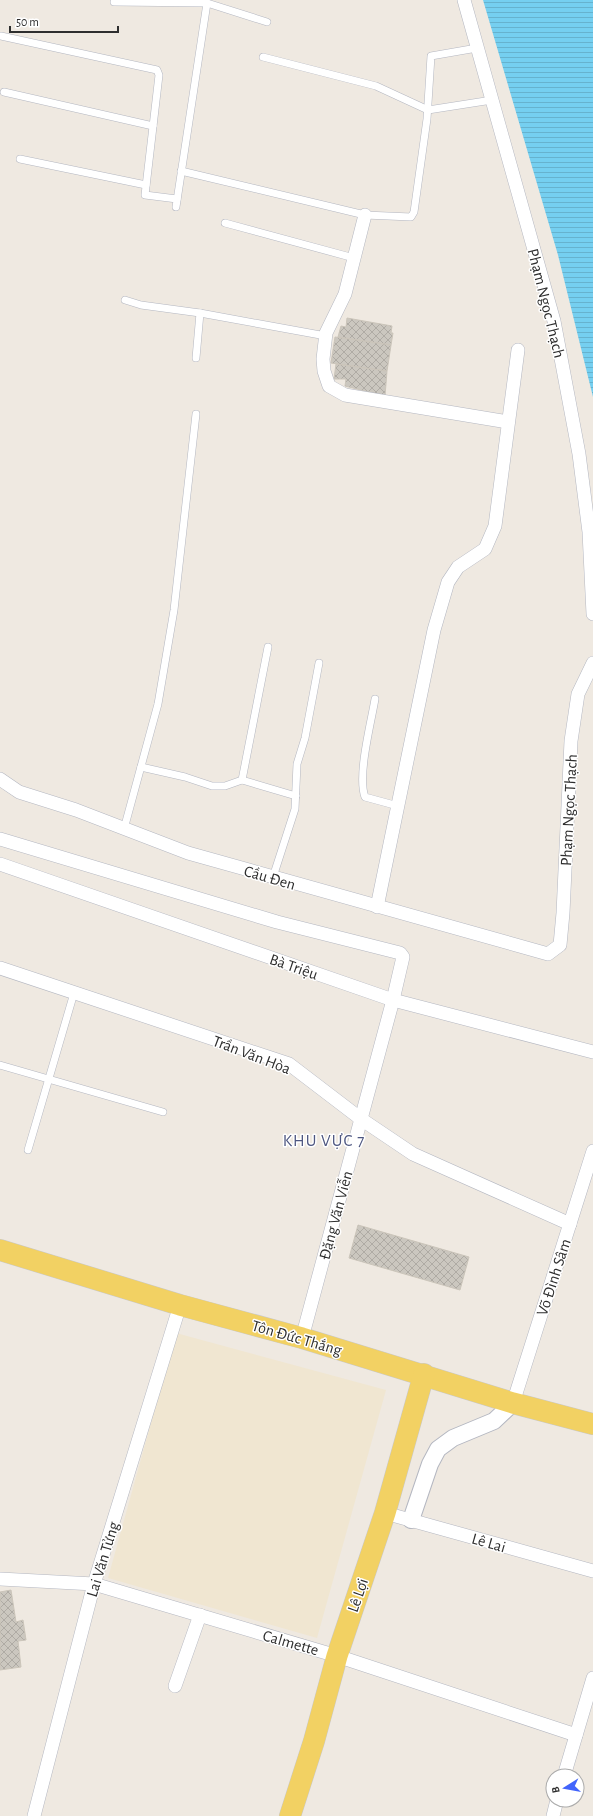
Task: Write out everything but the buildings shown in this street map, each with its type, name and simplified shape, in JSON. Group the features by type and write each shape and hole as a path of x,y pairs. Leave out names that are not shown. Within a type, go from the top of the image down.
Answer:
{"main road":[{"name":"Tôn Đức Thắng","path":"0,1250 180,1305 302,1338 424,1374 513,1403 593,1424"},
{"name":"Lê Lợi","path":"290,1816 314,1741 337,1656 385,1513 424,1374"}],"street":[{"name":"Phạm Ngọc Thạch","path":"464,0 554,321 579,454 589,532 593,614"},
{"path":"365,215 345,294 326,336 323,359 329,386 345,395 508,422"},
{"path":"377,907 434,630 448,582 458,567 485,549 495,526 518,350"},
{"name":"Phạm Ngọc Thạch","path":"548,954 560,945 563,914 571,741 578,694 593,663"},
{"name":"Cầu Đen","path":"0,779 19,792 76,810 188,853 548,954"},
{"name":"Đặng Văn Viễn","path":"0,839 277,922 400,953 403,957 403,964 302,1338"},
{"name":"Bà Triệu","path":"0,864 393,1000 593,1052"},
{"name":"Trần Văn Hòa","path":"0,968 288,1064 361,1119 413,1154 570,1224"},
{"name":"Võ Đình Sâm","path":"513,1403 593,1151"},
{"name":"Lai Văn Tửng","path":"34,1816 94,1584 180,1305"},
{"path":"411,1520 430,1464 438,1449 453,1438 494,1421 513,1403"},
{"name":"Lê Lai","path":"385,1513 593,1571"},
{"name":"Calmette","path":"0,1579 94,1584 337,1656 576,1735"},
{"path":"175,1686 200,1615"},
{"path":"566,1768 593,1678"}],"lane":[{"path":"114,2 207,3 267,22"},
{"path":"176,207 207,3"},
{"path":"1,36 157,70 159,75 145,195 177,199"},
{"path":"181,171 365,215 411,217 414,212 428,110 431,56 477,48"},
{"path":"263,57 376,86 428,110 492,100"},
{"path":"4,92 153,126"},
{"path":"20,159 146,185"},
{"path":"225,223 354,258"},
{"path":"125,300 141,305 200,313 326,336"},
{"path":"196,358 200,313"},
{"path":"124,829 158,704 174,610 196,414"},
{"path":"242,780 268,647"},
{"path":"273,877 295,809 297,764 304,738 319,663"},
{"path":"375,699 362,778 364,793 365,797 372,800 398,806"},
{"path":"141,767 185,777 212,786 225,786 242,780 296,796"},
{"path":"28,1150 74,992"},
{"path":"0,1065 163,1112"}],"shaded area":[{"path":"176,1333 386,1390 317,1638 108,1578"}],"water":[{"path":"483,0 593,0 593,397 558,255"}],"district":[{"name":"KHU VỰC 7","path":"324,1140"}]}
